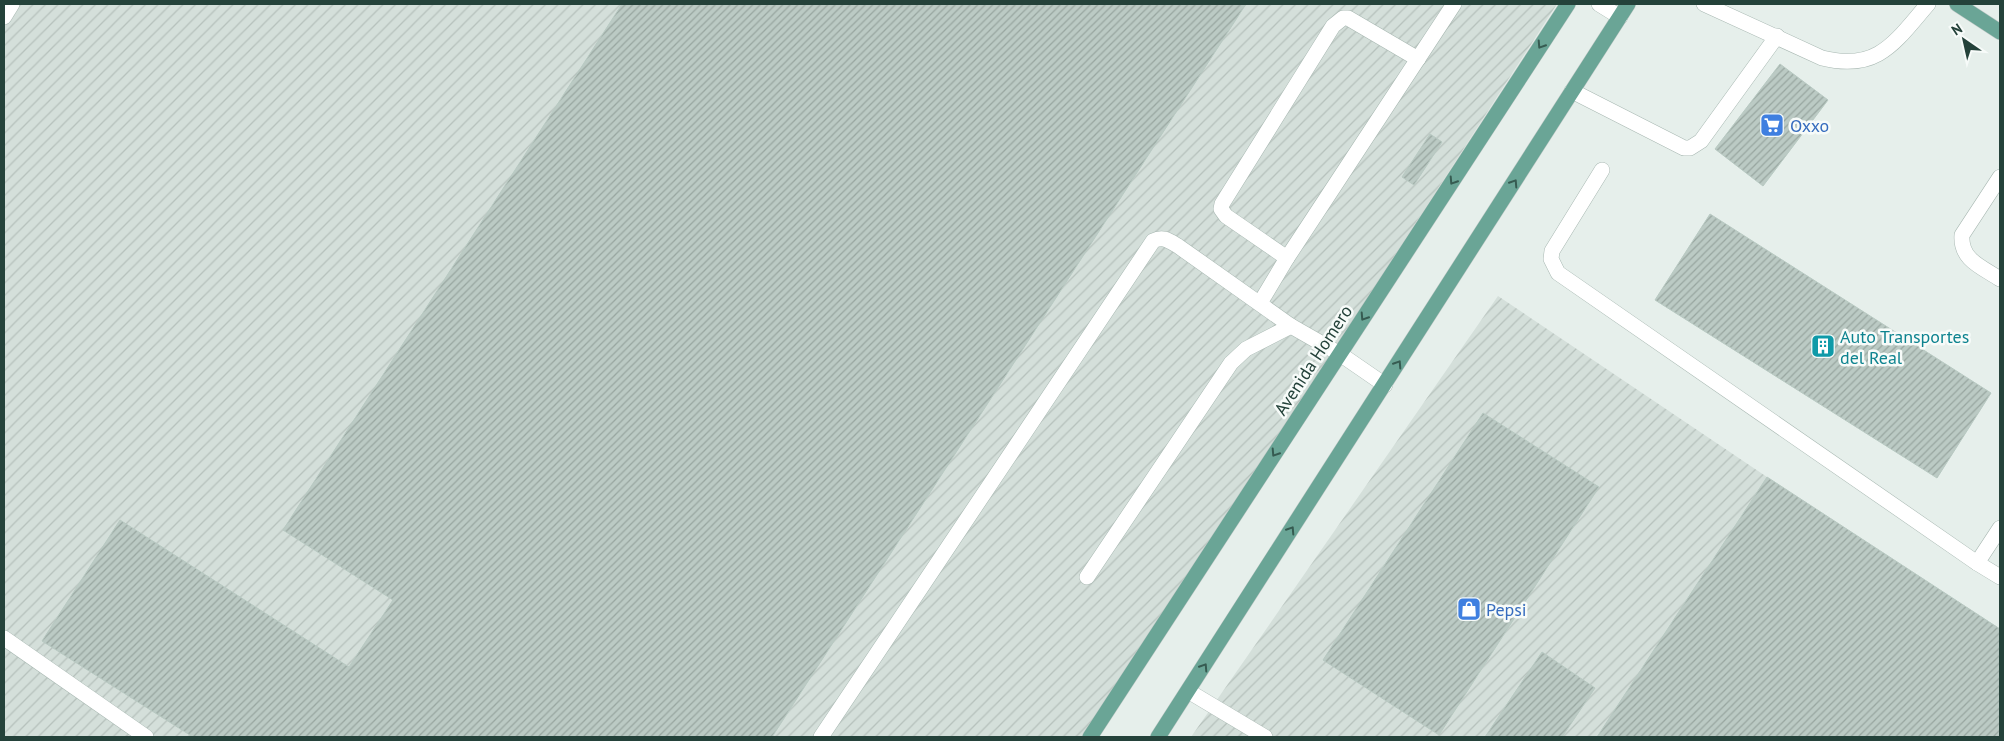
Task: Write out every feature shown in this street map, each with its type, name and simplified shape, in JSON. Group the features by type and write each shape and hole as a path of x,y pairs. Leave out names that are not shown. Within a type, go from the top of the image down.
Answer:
{"main road":[{"name":"Avenida Homero","path":"1090,737 1568,4"},
{"path":"1158,737 1628,4"},
{"path":"1957,4 2000,32"}],"lane":[{"path":"4,17 12,4"},
{"path":"1260,303 1287,258 1454,4"},
{"path":"1599,4 1620,17"},
{"path":"1704,4 1822,58 1839,62 1855,62 1876,55 1892,45 1928,4"},
{"path":"1287,258 1226,216 1221,209 1222,204 1333,26 1337,21 1348,18 1418,59"},
{"path":"1572,91 1684,148 1690,148 1701,141 1776,36"},
{"path":"1602,170 1552,251 1551,259 1558,273 2000,578"},
{"path":"2000,177 1962,235 1961,246 1972,262 2000,279"},
{"path":"821,737 1153,241 1164,238 1178,246 1291,326 1340,354 1384,385"},
{"path":"1088,578 1231,363 1246,349 1291,326"},
{"path":"1977,563 2000,528"},
{"path":"4,638 146,737"},
{"path":"1188,691 1265,737"}],"shaded area":[{"path":"4,4 1557,4 1084,737 4,737"},
{"name":"Pepsi","path":"1498,296 1767,477 2000,629 2000,737 1191,737"}],"building":[{"path":"622,4 1246,4 772,737 193,737 42,641 120,520 349,667 393,600 283,530"},
{"name":"Oxxo","path":"1780,64 1828,100 1763,186 1715,149"},
{"path":"1430,134 1442,142 1414,185 1402,177"},
{"name":"Auto Transportes del Real","path":"1710,214 1991,393 1937,478 1655,300"},
{"path":"1483,413 1599,487 1439,735 1323,660"},
{"path":"1767,477 2000,629 2000,737 1597,737"},
{"path":"1542,652 1595,688 1562,737 1485,737"}],"place":[{"name":"Oxxo","path":"1772,125"},
{"name":"Auto Transportes del Real","path":"1823,346"},
{"name":"Pepsi","path":"1469,609"}]}
